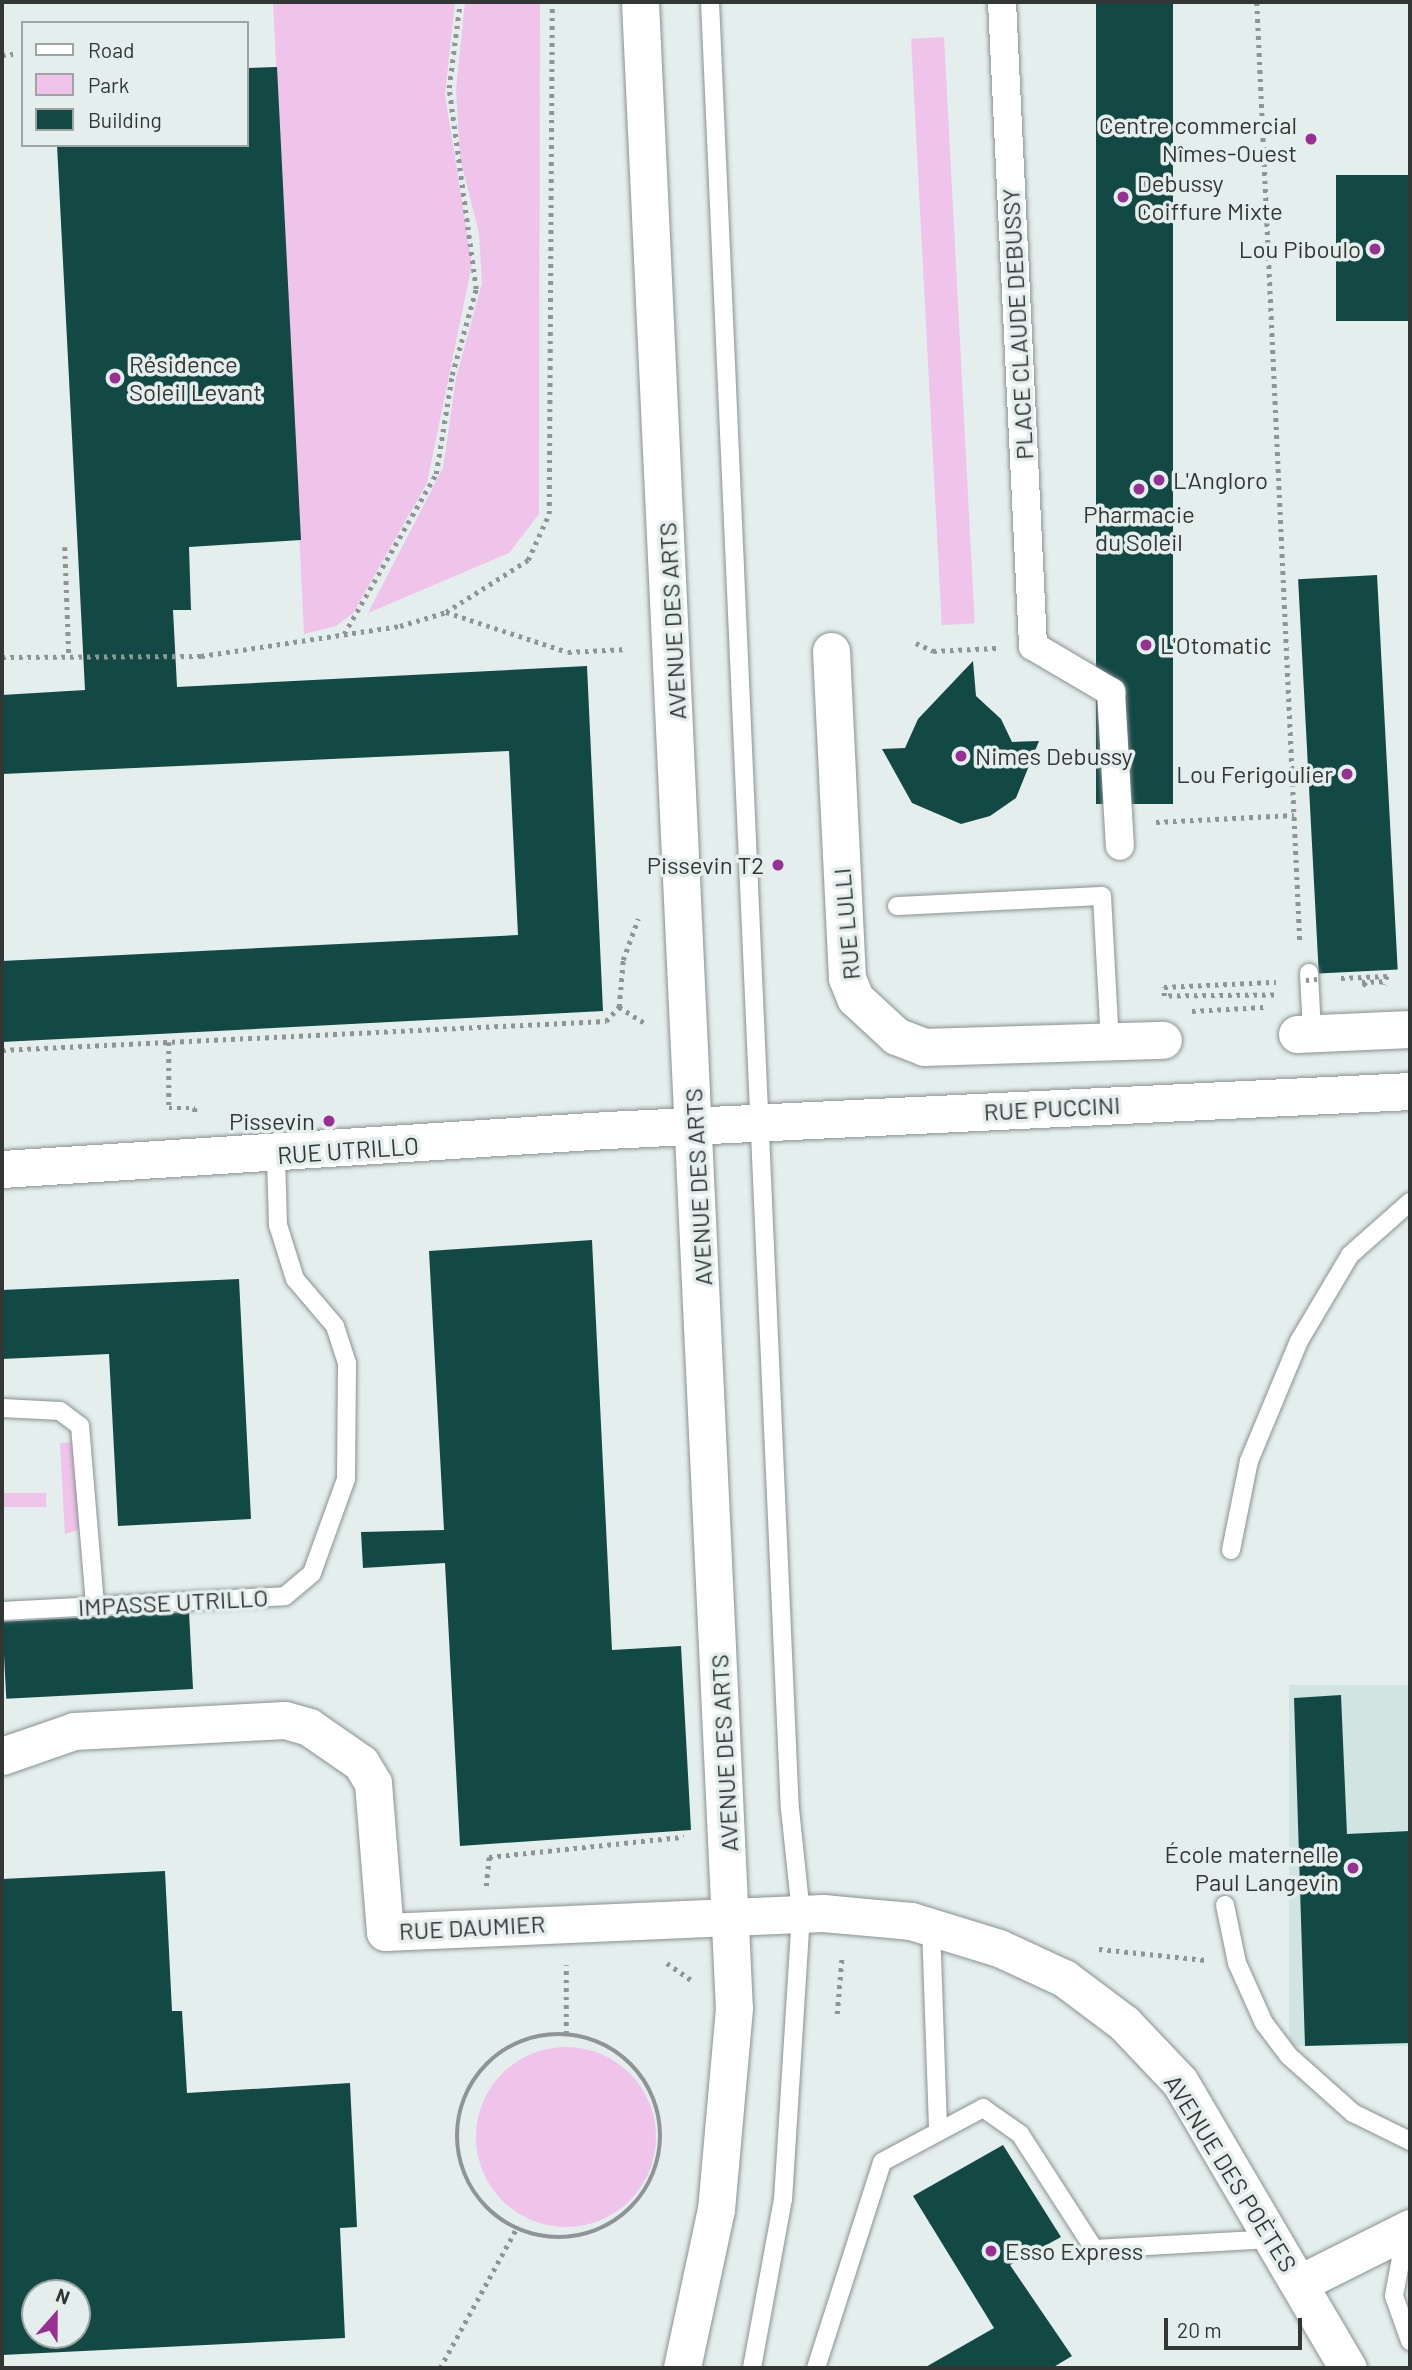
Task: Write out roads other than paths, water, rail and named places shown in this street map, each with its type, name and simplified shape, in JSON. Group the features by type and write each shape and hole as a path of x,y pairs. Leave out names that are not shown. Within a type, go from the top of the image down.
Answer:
{"street":[{"name":"AVENUE DES ARTS","path":"640,2 673,653 734,2008 716,2209 682,2368"},
{"name":"PLACE CLAUDE DEBUSSY","path":"1002,2 1033,646 1111,692 1120,835"},
{"name":"RUE LULLI","path":"831,651 847,978 855,998 896,1036 924,1046 1110,1043 1170,1026"},
{"path":"1304,1034 1410,1029"},
{"name":"RUE PUCCINI","path":"694,1126 1410,1091"},
{"name":"RUE UTRILLO","path":"2,1170 276,1156 694,1126"},
{"name":"RUE DAUMIER","path":"2,1756 31,1741 74,1731 285,1720 336,1742 373,1783 385,1931 730,1917"},
{"name":"AVENUE DES POÈTES","path":"730,1917 801,1914 931,1927 1064,1978 1124,2023 1181,2082 1348,2368"},
{"path":"1300,2283 1408,2230"}],"lane":[{"path":"710,2 764,1122 790,1809 801,1914 783,2199 752,2368"},
{"path":"897,906 1102,895 1110,1043"},
{"path":"1304,1034 1310,978"},
{"name":"IMPASSE UTRILLO","path":"2,1611 285,1596 312,1573 346,1479 347,1363 335,1326 295,1279 278,1225 276,1156"},
{"path":"1231,1550 1249,1461 1299,1340 1350,1255 1410,1202"},
{"path":"2,1408 60,1411 80,1426 95,1606"},
{"path":"1225,1905 1237,1963 1264,2023 1289,2056 1353,2113 1410,2141"},
{"path":"931,1927 938,2126"},
{"path":"816,2368 881,2162 938,2126 983,2108 1020,2134 1094,2249 1272,2239"},
{"path":"1408,2230 1394,2297 1410,2341"}],"place":[{"name":"Centre commercial Nîmes-Ouest","path":"1311,139"},
{"name":"Debussy Coiffure Mixte","path":"1123,197"},
{"name":"Lou Piboulo","path":"1375,249"},
{"name":"Résidence Soleil Levant","path":"115,378"},
{"name":"L'Angloro","path":"1159,480"},
{"name":"Pharmacie du Soleil","path":"1139,489"},
{"name":"L'Otomatic","path":"1146,645"},
{"name":"Nimes Debussy","path":"961,756"},
{"name":"Lou Ferigoulier","path":"1347,774"},
{"name":"Pissevin T2","path":"778,865"},
{"name":"Pissevin","path":"329,1121"},
{"name":"École maternelle Paul Langevin","path":"1353,1868"},
{"name":"Esso Express","path":"991,2251"}]}
